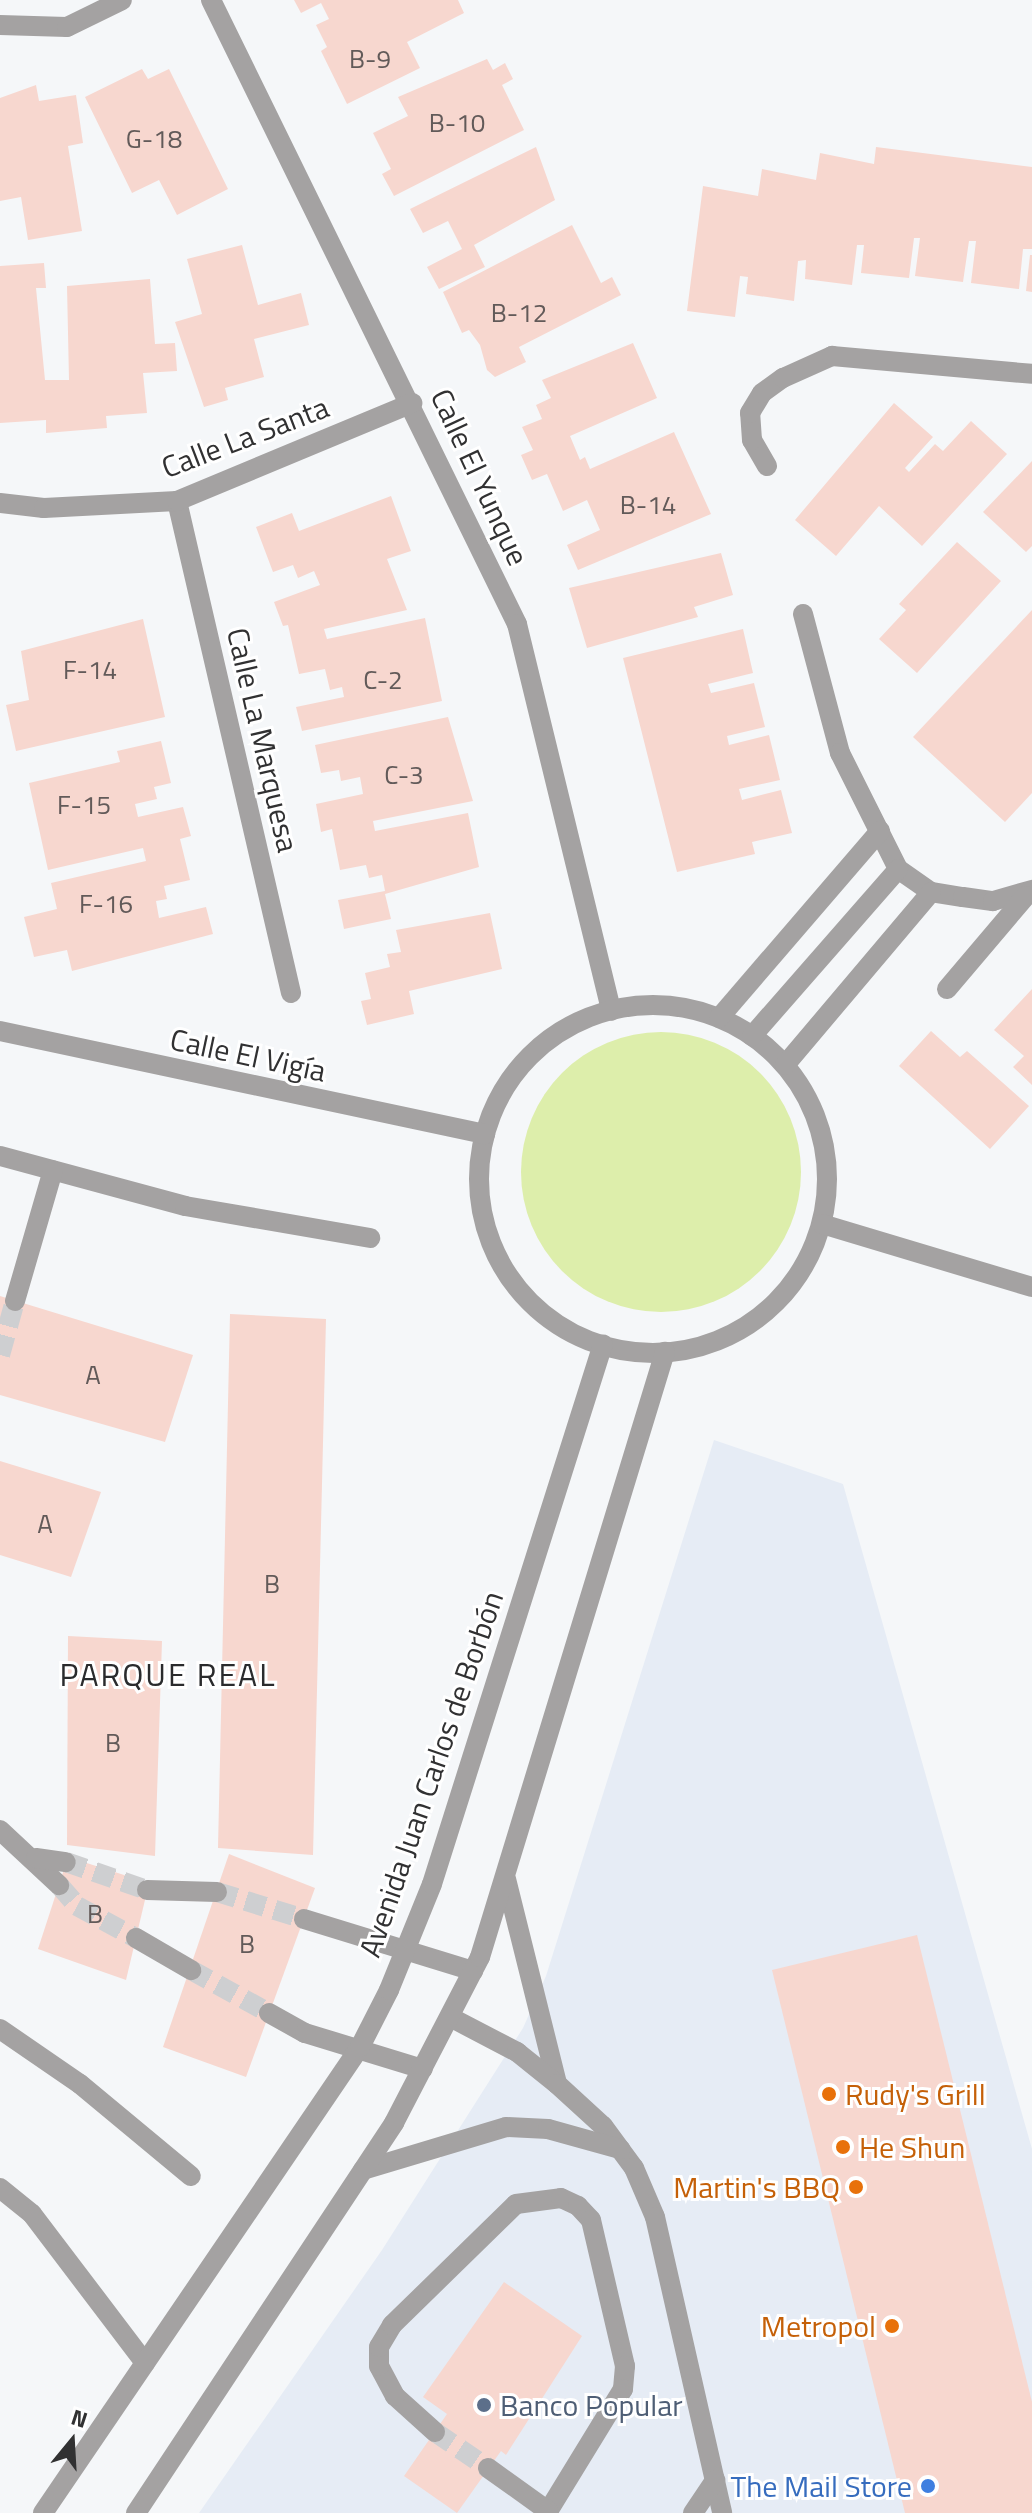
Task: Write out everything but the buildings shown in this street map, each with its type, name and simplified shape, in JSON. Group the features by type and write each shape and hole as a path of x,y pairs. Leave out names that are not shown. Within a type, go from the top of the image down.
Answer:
{"street":[{"path":"0,25 67,27 122,0"},
{"name":"Calle El Yunque","path":"211,0 412,403 517,624 611,1011"},
{"path":"767,466 752,440 750,413 762,393 783,378 832,356 1032,374"},
{"name":"Calle La Santa","path":"0,503 44,508 177,501 412,403"},
{"name":"Calle La Marquesa","path":"177,501 291,993"},
{"path":"803,614 840,753 898,869 931,892 993,901 1029,893"},
{"path":"719,1018 880,831"},
{"path":"752,1036 898,869"},
{"path":"785,1065 931,892"},
{"path":"947,989 1029,893"},
{"path":"665,1006 719,1018 752,1036 785,1065 808,1100 825,1149 822,1224 802,1270 761,1316 722,1339 665,1352 603,1344 542,1312 516,1287 492,1245 480,1193 485,1134 497,1101 527,1058 575,1023 611,1011 665,1006"},
{"name":"Calle El Vigía","path":"0,1031 485,1134"},
{"path":"0,1156 185,1206 370,1238"},
{"path":"15,1301 53,1170"},
{"path":"822,1224 1032,1287"},
{"name":"Avenida Juan Carlos de Borbón","path":"43,2513 360,2047 406,1949 603,1344"},
{"path":"136,2513 363,2170 423,2069 473,1971 506,1874 665,1352"},
{"path":"0,1830 36,1858 59,1885"},
{"path":"36,1858 66,1862"},
{"path":"506,1874 515,1933 557,2084"},
{"path":"147,1890 217,1892"},
{"path":"304,1919 473,1971"},
{"path":"136,1938 191,1970"},
{"path":"269,2013 305,2033 360,2047 423,2069"},
{"path":"450,2017 517,2052 557,2084 620,2149 655,2217 722,2513"},
{"path":"0,2029 80,2084 191,2176"},
{"path":"363,2170 506,2127 548,2129 620,2149"},
{"path":"0,2188 32,2214 145,2363"},
{"path":"435,2432 395,2396 379,2366 379,2347 392,2325 516,2204 537,2197 561,2198 591,2220 625,2366 623,2389 548,2512 488,2468"},
{"path":"693,2513 715,2480"}],"shaded area":[{"path":"714,1440 843,1484 1032,2149 1032,2513 199,2513 382,2250 523,2028 546,1976"}],"green space":[{"path":"647,1032 675,1032 727,1048 750,1063 770,1083 791,1118 799,1145 799,1199 791,1226 770,1261 750,1281 727,1296 702,1306 675,1312 647,1312 595,1296 572,1281 552,1261 537,1238 527,1213 521,1186 521,1158 537,1106 552,1083 572,1063 595,1048 620,1038"}],"tunnel":[{"path":"0,1355 15,1301"},
{"path":"66,1862 147,1890"},
{"path":"59,1885 77,1906 136,1938"},
{"path":"217,1892 304,1919"},
{"path":"191,1970 269,2013"},
{"path":"435,2432 488,2468"}],"place":[{"name":"Rudy's Grill","path":"829,2094"},
{"name":"He Shun","path":"843,2147"},
{"name":"Martin's BBQ","path":"856,2187"},
{"name":"Metropol","path":"892,2326"},
{"name":"Banco Popular","path":"484,2405"},
{"name":"The Mail Store","path":"928,2486"}],"district":[{"name":"PARQUE REAL","path":"168,1674"}]}
